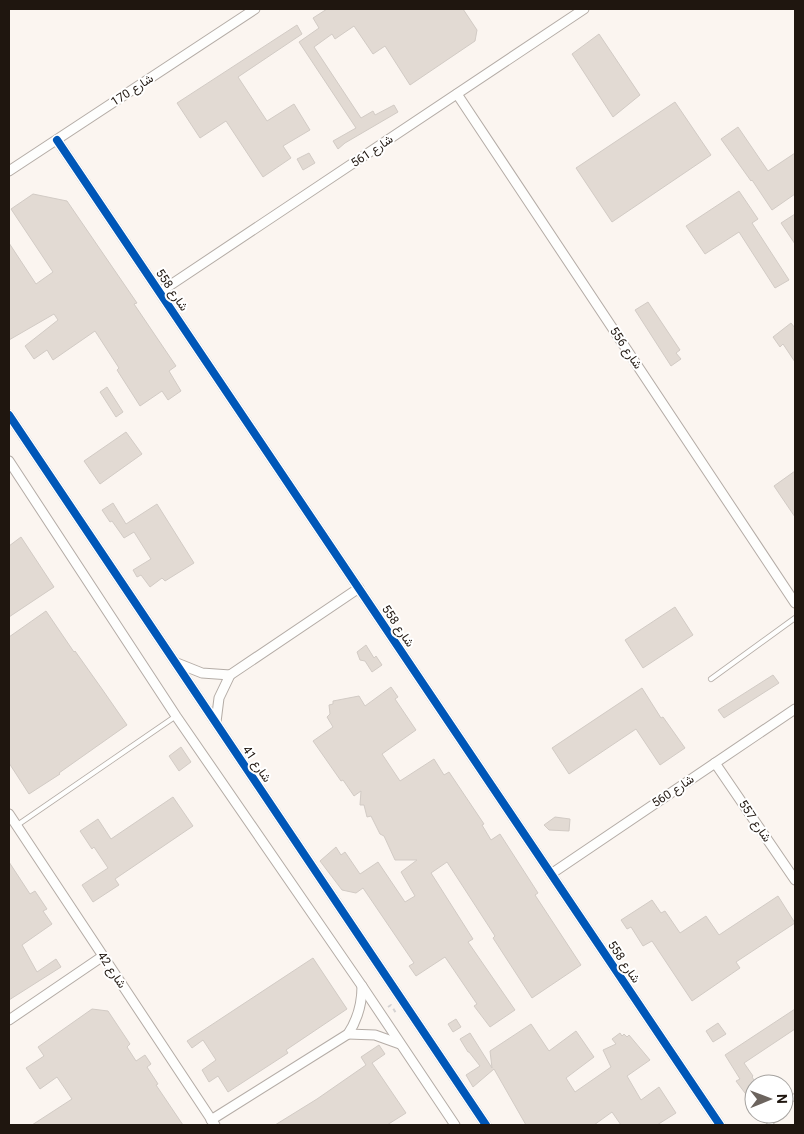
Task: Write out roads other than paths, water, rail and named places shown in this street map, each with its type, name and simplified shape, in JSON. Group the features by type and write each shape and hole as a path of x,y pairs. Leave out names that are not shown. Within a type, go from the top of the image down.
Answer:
{"street":[{"name":"شارع 170","path":"9,171 254,9"},
{"name":"شارع 561","path":"160,292 584,9"},
{"name":"شارع 556","path":"457,94 795,603"},
{"name":"شارع 558","path":"57,140 720,1125"},
{"name":"شارع 41","path":"9,415 486,1125"},
{"path":"9,461 176,716 380,1012 455,1125"},
{"path":"216,723 219,698 230,675 358,588"},
{"path":"176,662 202,673 230,675"},
{"name":"شارع 560","path":"551,874 795,709"},
{"name":"شارع 557","path":"715,763 795,880"},
{"name":"شارع 42","path":"9,814 213,1122"},
{"path":"9,1020 102,956"},
{"path":"213,1122 348,1034 360,1012 362,986"},
{"path":"348,1034 376,1035 402,1045"}],"lane":[{"path":"711,678 795,618"},
{"path":"16,826 176,716"}]}
